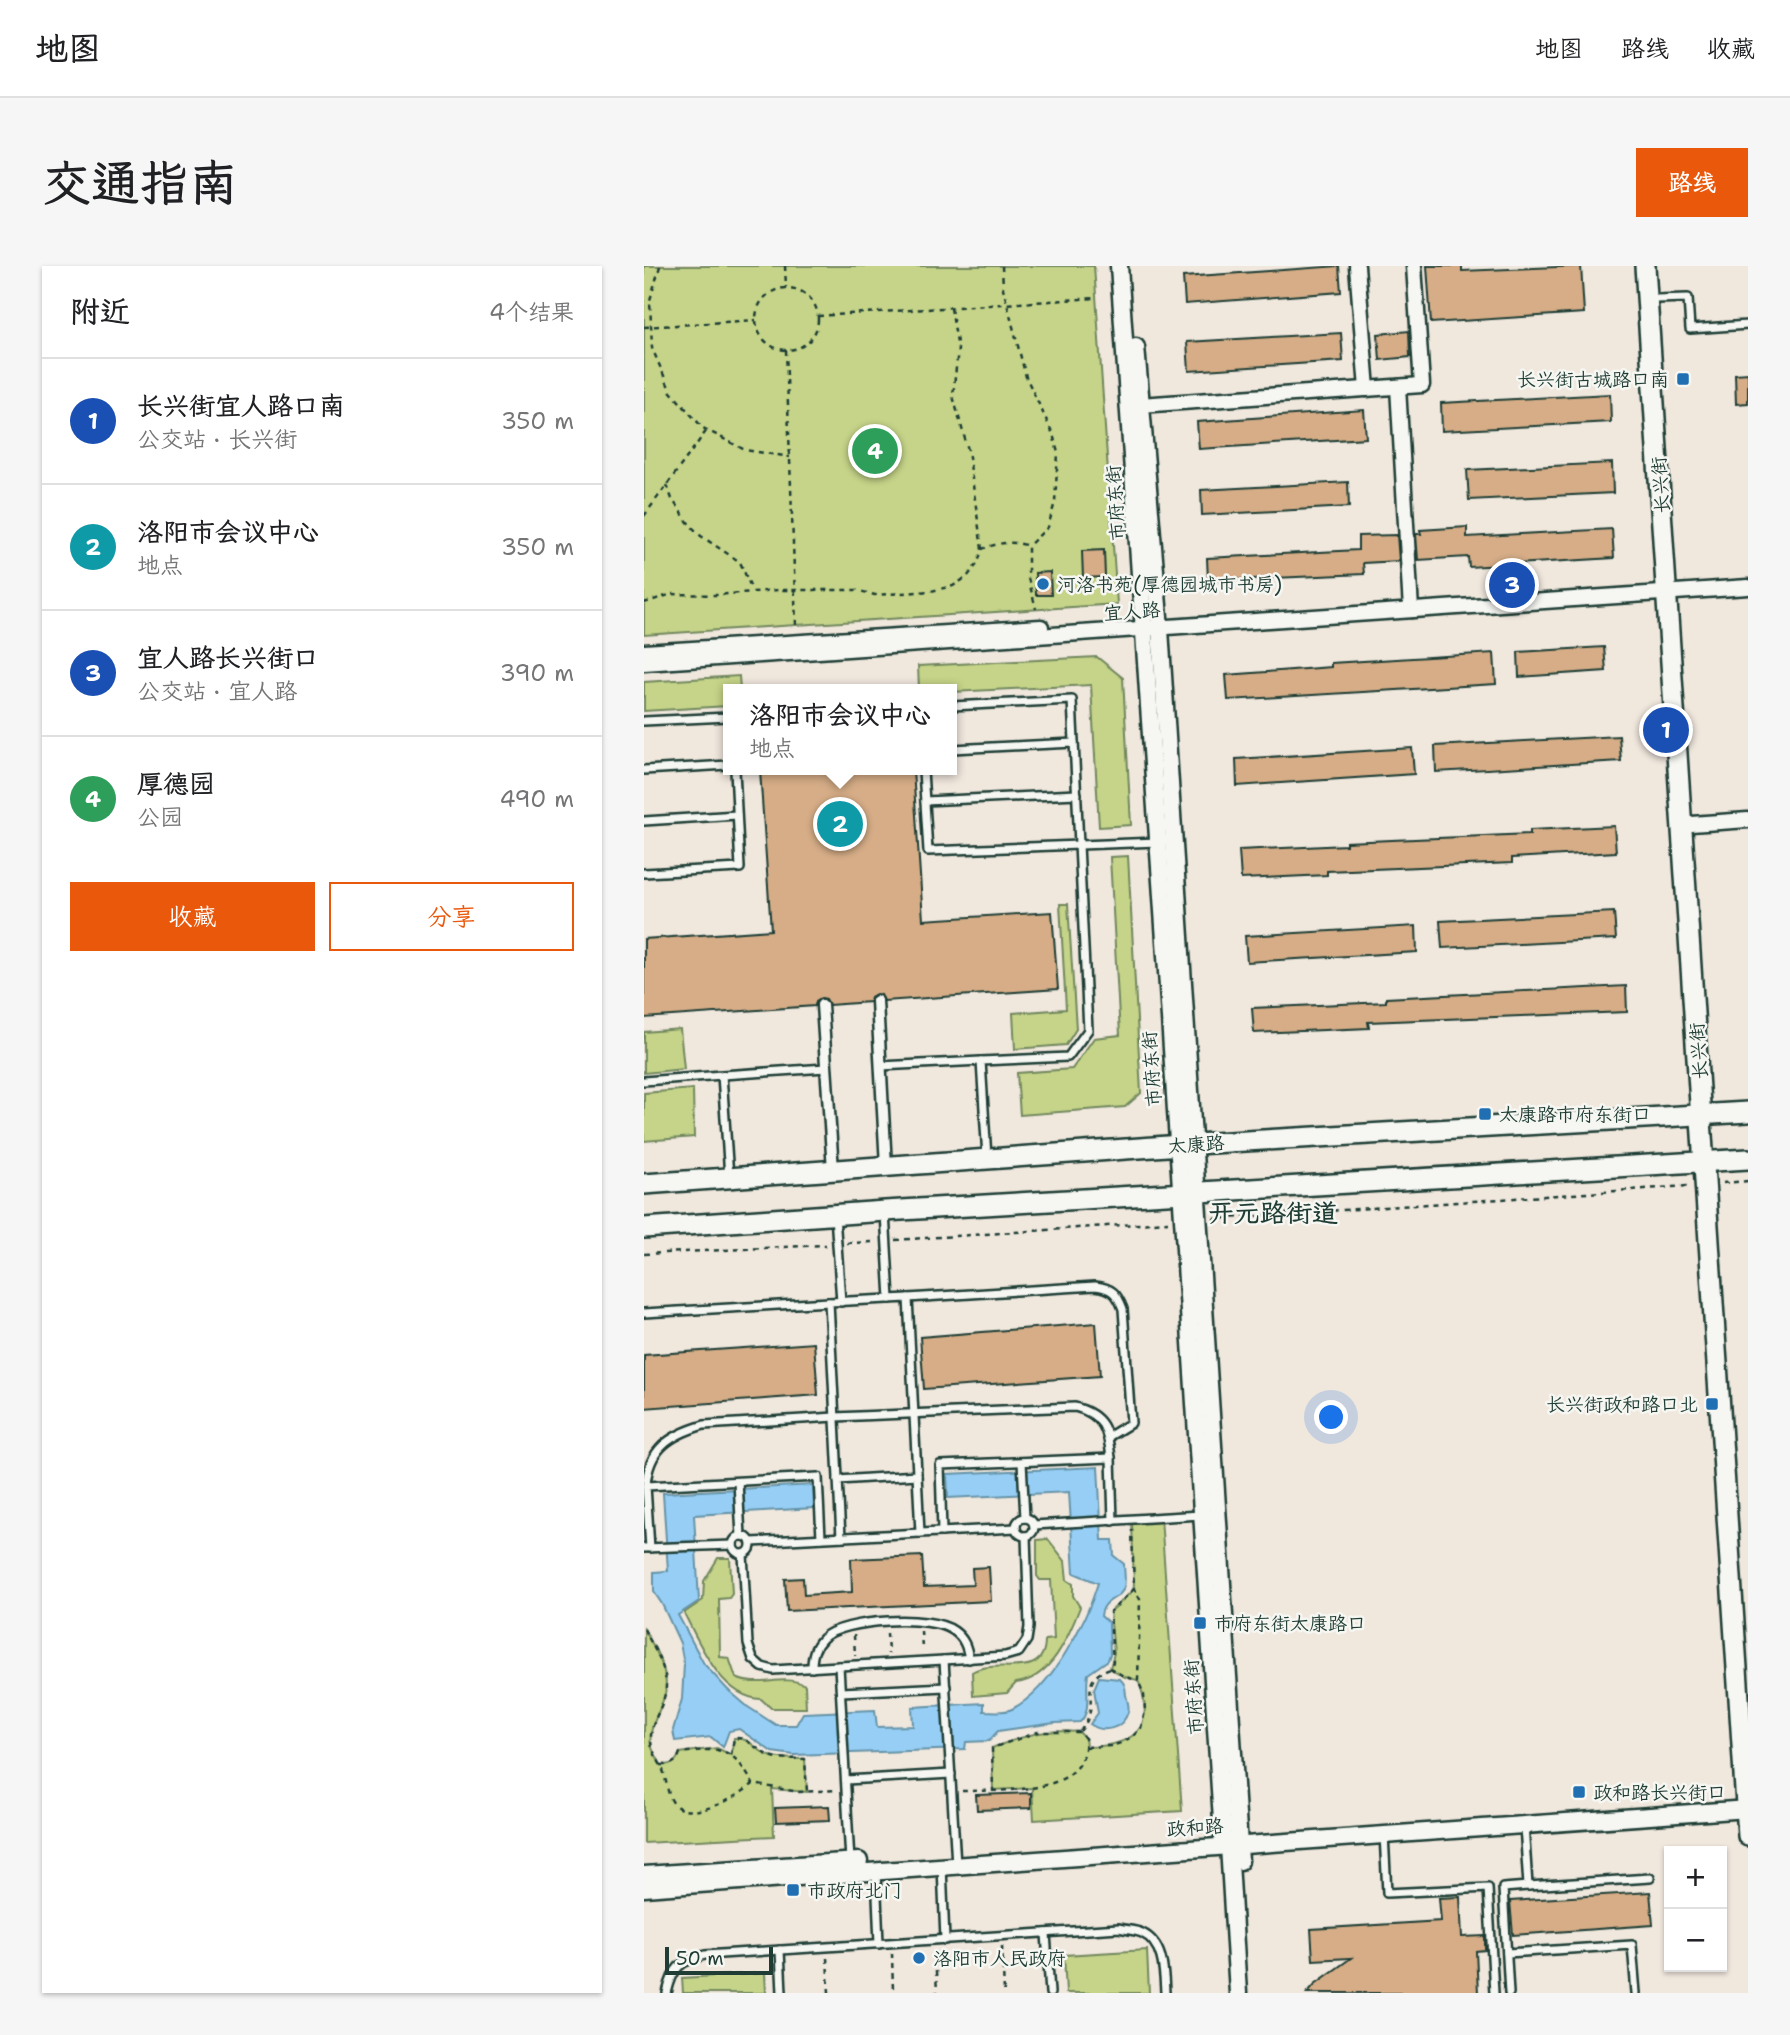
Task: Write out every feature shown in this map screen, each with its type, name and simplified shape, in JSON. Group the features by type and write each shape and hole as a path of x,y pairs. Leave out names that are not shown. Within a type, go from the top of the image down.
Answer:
{"main road":[{"name":"长兴街","path":"1645,266 1693,824 1709,1115"},
{"name":"长兴街","path":"1659,266 1658,299 1673,588 1712,1161 1748,1836"},
{"name":"太康路","path":"644,1184 1186,1145 1748,1112"},
{"path":"644,1228 1748,1159"},
{"name":"长兴街","path":"1712,1161 1748,1629"}],"street":[{"name":"市府东街","path":"1119,266 1152,625"},
{"name":"市府东街","path":"1129,266 1232,1841 1238,1993"},
{"path":"1357,266 1367,389"},
{"path":"1140,405 1423,385 1414,266"},
{"path":"1398,387 1411,606"},
{"name":"宜人路","path":"644,663 1673,588 1748,579"},
{"name":"宜人路","path":"1673,588 1748,587"},
{"name":"宜人路","path":"644,652 1152,625"},
{"path":"1693,824 1748,820"},
{"path":"877,1002 886,1166"},
{"path":"822,1005 833,1170"},
{"name":"政和路","path":"1232,1841 1524,1825 1747,1804"},
{"name":"政和路","path":"644,1875 951,1862 1747,1804"},
{"name":"市府东街","path":"1232,1841 1248,1993"},
{"name":"政和路","path":"644,1888 850,1867 876,1870 951,1862"}],"lane":[{"path":"1658,299 1688,298 1690,328 1748,324"},
{"path":"880,1066 1068,1057 1088,1030 1072,700 957,706"},
{"path":"644,721 723,717"},
{"path":"957,749 1074,743"},
{"path":"644,770 723,765"},
{"path":"644,873 740,868 735,775"},
{"path":"923,775 928,851 1165,841"},
{"path":"925,801 1077,794"},
{"path":"644,821 737,816"},
{"path":"981,1061 987,1158"},
{"path":"644,1081 826,1068"},
{"path":"722,1075 729,1178"},
{"path":"885,1211 890,1299"},
{"path":"835,1214 841,1302"},
{"path":"644,1313 1095,1286 1109,1288 1118,1295 1123,1309 1131,1423 1108,1437"},
{"path":"908,1298 920,1533"},
{"path":"829,1302 841,1537"},
{"path":"733,1545 647,1548 646,1467 665,1443 676,1435 696,1427 835,1417 1075,1407 1089,1410 1100,1420 1108,1437 1113,1521"},
{"path":"942,1532 940,1465 1022,1465 1111,1458"},
{"path":"1022,1465 1025,1518"},
{"path":"838,1480 917,1475"},
{"path":"646,1486 738,1485 818,1477 821,1538"},
{"path":"738,1485 741,1536"},
{"path":"1034,1525 1209,1515"},
{"path":"1025,1518 1034,1525 1033,1531 1026,1536 1020,1535 1016,1528 1019,1520 1025,1518"},
{"path":"743,1554 737,1552 733,1545 735,1539 741,1536 751,1542 1016,1528"},
{"path":"743,1554 747,1644 753,1659 762,1667 773,1670 1005,1657 1019,1652 1027,1640 1029,1627 1026,1536"},
{"path":"743,1554 750,1549 751,1542"},
{"path":"812,1668 815,1647 830,1633 853,1625 920,1621 945,1625 961,1637 969,1659"},
{"path":"944,1660 952,1792 951,1862 945,1940"},
{"path":"839,1666 850,1867"},
{"path":"841,1692 946,1687"},
{"path":"846,1780 951,1774"},
{"path":"1524,1825 1528,1886"},
{"path":"1384,1834 1387,1894 1488,1888 1494,1993"},
{"path":"876,1870 879,1944"},
{"path":"1509,1993 1503,1888 1650,1878"},
{"path":"667,1993 672,1974 686,1960 705,1955 1119,1928 1142,1933 1156,1946 1163,1966 1165,1993"},
{"path":"1046,1933 1049,1993"},
{"path":"1507,1953 1632,1945 1636,1993"},
{"path":"780,1950 782,1993"}],"path":[{"path":"660,266 650,300 652,348 671,392 707,430 746,450 790,457"},
{"path":"785,266 786,288"},
{"path":"1002,266 1006,304 1026,377 1053,434 1058,453 1055,502 1048,527 1028,546 1028,578 1036,609"},
{"path":"786,288 805,293 812,300 818,316 813,337 796,348 786,350 767,342 760,334 757,320 760,304 767,296 786,288"},
{"path":"818,316 1096,298"},
{"path":"644,603 672,594 856,590 876,595 931,591 953,586 967,577 978,563 982,549 968,450 953,396 958,349 951,307"},
{"path":"644,327 757,320"},
{"path":"786,350 796,625"},
{"path":"644,516 707,430"},
{"path":"667,485 672,499 690,525 701,536 740,562 752,592"},
{"path":"982,549 995,544 1018,542 1028,546"},
{"path":"1086,1747 1110,1746 1133,1736 1141,1728 1145,1711 1144,1695 1138,1680 1140,1598 1134,1589 1132,1520"},
{"path":"1110,1668 1114,1653 1111,1612 1134,1589"},
{"path":"887,1623 888,1648"},
{"path":"644,1629 665,1676 663,1705 654,1725 651,1742 672,1801 682,1810 695,1811 744,1792 753,1784"},
{"path":"1110,1668 1125,1677 1138,1680"},
{"path":"1079,1732 1092,1710 1091,1681 1095,1675 1110,1668"},
{"path":"952,1792 1026,1789 1065,1779 1083,1761 1085,1738 1079,1732 1038,1732 992,1748 993,1790"},
{"path":"731,1755 734,1738 738,1737 746,1739 766,1755 805,1759 807,1792"},
{"path":"661,1765 671,1765 680,1753 717,1748 731,1755 753,1784 807,1792 846,1790"},
{"path":"1001,1936 1004,1993"},
{"path":"934,1940 937,1993"},
{"path":"891,1943 893,1993"},
{"path":"826,1947 829,1993"}],"green space":[{"path":"644,266 1094,266 1117,604 644,635"},
{"path":"1097,657 1123,678 1131,825 1099,827 1091,685 957,692 957,684 919,684 918,666"},
{"path":"739,676 740,684 723,684 723,706 644,711 644,682"},
{"path":"1128,856 1141,1093 1125,1107 1020,1115 1017,1073 1072,1069 1094,1038 1120,1035 1110,857"},
{"path":"1060,904 1068,904 1076,1029 1066,1045 1015,1049 1013,1013 1066,1009"},
{"path":"680,1029 684,1069 644,1073 644,1032"},
{"path":"693,1089 694,1137 644,1141 644,1093"},
{"path":"1161,1518 1182,1811 1034,1820 1032,1788 993,1790 992,1748 1044,1732 1079,1732 1085,1738 1086,1747 1116,1743 1137,1732 1145,1711 1143,1697 1138,1680 1125,1677 1110,1668 1114,1653 1110,1612 1134,1589 1132,1520"},
{"path":"1048,1539 1065,1561 1067,1580 1073,1584 1073,1596 1080,1607 1070,1631 1057,1654 1039,1674 1016,1683 1007,1693 973,1696 972,1672 982,1668 1028,1665 1037,1661 1043,1653 1045,1640 1054,1639 1051,1580 1040,1580 1037,1576 1037,1540"},
{"path":"718,1558 730,1558 732,1594 729,1598 719,1599 720,1657 729,1658 736,1678 745,1681 788,1680 805,1685 806,1708 771,1708 761,1699 734,1689 723,1679 705,1653 684,1613 703,1600 704,1581"},
{"path":"644,1629 664,1671 666,1686 650,1737 652,1748 661,1765 673,1763 680,1753 717,1748 731,1755 734,1738 749,1742 770,1756 805,1759 807,1792 772,1789 774,1836 644,1843"},
{"path":"1147,1950 1149,1993 1066,1993 1064,1955"},
{"path":"765,1973 766,1993 683,1993 682,1978"}],"water":[{"path":"1098,1467 1102,1540 1113,1540 1114,1556 1124,1564 1125,1581 1122,1591 1102,1610 1101,1616 1109,1623 1110,1654 1108,1660 1088,1674 1086,1712 1080,1722 998,1731 989,1741 966,1742 965,1749 794,1755 772,1752 739,1729 729,1731 723,1747 711,1737 675,1741 673,1730 682,1699 684,1664 680,1643 654,1592 654,1572 668,1571 663,1493 813,1485 814,1508 694,1515 699,1601 678,1615 704,1664 748,1707 776,1725 796,1725 803,1713 875,1710 877,1727 913,1726 912,1707 984,1703 984,1711 1002,1711 1012,1709 1026,1699 1053,1671 1065,1653 1085,1617 1098,1583 1074,1573 1069,1492 948,1498 947,1474"},
{"path":"1099,1677 1120,1679 1125,1687 1128,1712 1122,1722 1112,1728 1101,1729 1090,1724 1098,1713 1094,1689"}],"building":[{"path":"1339,266 1341,292 1185,304 1183,277"},
{"path":"1427,266 1462,266 1462,271 1581,266 1584,313 1431,323"},
{"path":"1409,331 1410,357 1380,360 1378,334"},
{"path":"1341,333 1343,361 1189,371 1187,342"},
{"path":"1748,373 1748,403 1736,404 1735,374"},
{"path":"1610,394 1611,422 1442,431 1441,403"},
{"path":"1364,410 1366,438 1199,449 1197,422"},
{"path":"1612,463 1613,493 1469,500 1467,470"},
{"path":"1348,482 1349,507 1202,515 1201,490"},
{"path":"1467,527 1467,537 1612,529 1614,558 1469,567 1468,557 1418,560 1416,534 1421,534 1420,530"},
{"path":"1397,535 1399,561 1363,563 1364,574 1208,581 1207,558 1358,550 1358,536"},
{"path":"1104,550 1105,577 1083,578 1082,551"},
{"name":"河洛书苑(厚德园城市书房)","path":"1050,572 1051,595 1036,595 1035,573"},
{"path":"1604,647 1606,671 1519,677 1518,652"},
{"path":"1494,653 1496,684 1228,700 1226,675 1331,667 1331,663"},
{"path":"1619,736 1621,761 1436,772 1435,746"},
{"path":"1412,748 1414,774 1237,786 1236,759"},
{"path":"760,775 913,775 923,920 1052,912 1058,989 884,1001 881,995 876,994 871,997 870,1002 829,1005 826,999 821,998 816,1001 815,1006 644,1018 644,939 771,930"},
{"path":"1614,826 1616,852 1512,858 1512,863 1327,871 1327,875 1241,879 1239,850 1346,845 1346,842 1530,834 1530,830"},
{"path":"1614,912 1616,939 1442,948 1440,921"},
{"path":"1416,926 1417,952 1247,962 1245,936"},
{"path":"1626,986 1627,1012 1368,1022 1369,1028 1254,1033 1252,1008 1386,1002 1386,998"},
{"path":"1096,1323 1100,1376 924,1389 920,1337"},
{"path":"814,1343 818,1395 644,1408 644,1355"},
{"path":"922,1556 924,1587 973,1585 972,1568 989,1567 991,1601 787,1611 785,1579 803,1578 804,1595 852,1592 851,1559"},
{"path":"1031,1793 1031,1808 977,1810 976,1795"},
{"path":"829,1806 830,1820 776,1822 775,1808"},
{"path":"1650,1892 1653,1925 1513,1935 1510,1901"},
{"path":"1460,1897 1462,1937 1485,1936 1485,1950 1476,1951 1478,1993 1307,1993 1351,1958 1313,1960 1311,1929 1441,1921 1439,1898"}],"place":[{"name":"长兴街古城路口南","path":"1683,379"},
{"name":"厚德园","path":"875,451"},
{"name":"河洛书苑(厚德园城市书房)","path":"1043,584"},
{"name":"宜人路长兴街口","path":"1512,585"},
{"name":"长兴街宜人路口南","path":"1666,730"},
{"name":"洛阳市会议中心","path":"840,824"},
{"name":"太康路市府东街口","path":"1485,1114"},
{"name":"长兴街政和路口北","path":"1712,1404"},
{"name":"市府东街太康路口","path":"1200,1623"},
{"name":"政和路长兴街口","path":"1579,1792"},
{"name":"市政府北门","path":"793,1890"},
{"name":"洛阳市人民政府","path":"919,1958"}],"district":[{"name":"开元路街道","path":"1273,1213"}]}
